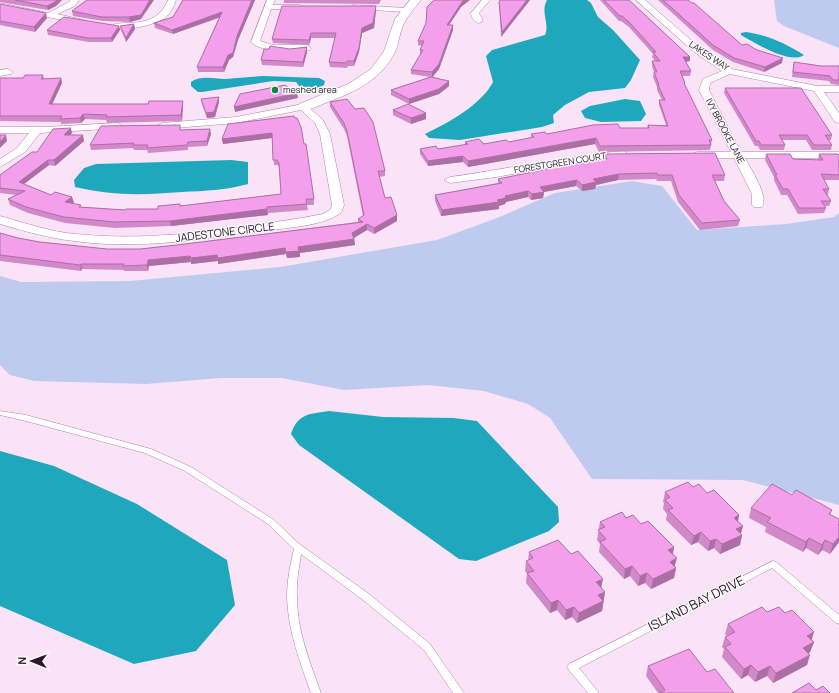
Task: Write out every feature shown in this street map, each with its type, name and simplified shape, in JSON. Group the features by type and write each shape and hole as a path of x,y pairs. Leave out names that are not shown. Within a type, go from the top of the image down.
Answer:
{"street":[{"path":"49,15 72,4 75,0"},
{"path":"108,26 130,26 163,16 172,0"},
{"path":"150,126 184,126 228,121 304,107 346,90 376,70 388,55 398,26 406,10 416,0"},
{"path":"479,21 475,16 475,13 486,0"},
{"name":"LAKES WAY","path":"640,0 697,50 730,71 767,80 817,89 839,89"},
{"path":"307,48 268,47 256,43 255,41 269,4 308,7"},
{"path":"0,5 87,23"},
{"path":"347,7 406,10"},
{"name":"IVY BROOKE LANE","path":"730,71 706,81 704,90 758,194 758,204"},
{"path":"817,89 839,120"},
{"name":"JADESTONE CIRCLE","path":"0,220 24,228 59,236 97,240 130,241 184,237 308,221 327,217 337,211 338,205 326,138 319,122 304,107"},
{"path":"0,130 128,126"},
{"path":"0,164 21,150 37,130"},
{"name":"FORESTGREEN COURT","path":"450,180 496,174 590,156 633,154"},
{"path":"685,154 839,155"}],"lane":[{"path":"0,413 75,431 148,452 188,469 271,522 298,548 366,597 427,647 459,693"},
{"path":"298,548 294,571 292,599 296,629 316,693"},
{"name":"ISLAND BAY DRIVE","path":"594,693 572,667 772,564 839,620"}],"shaded area":[{"path":"774,0 839,0 839,48 784,26 777,21"},
{"path":"632,181 662,186 697,230 786,224 834,217 839,213 839,505 743,480 592,479 550,418 528,404 484,391 428,385 344,390 282,378 221,378 146,384 34,381 10,375 0,365 0,276 21,282 130,281 280,267 437,240 497,218 555,193"}],"water":[{"path":"547,0 587,0 591,3 598,17 613,30 640,60 631,80 625,88 589,92 565,105 553,115 554,123 542,127 460,140 429,138 425,134 472,106 488,90 493,82 486,56 492,50 545,35 546,26 544,9"},
{"path":"746,32 762,35 776,40 804,55 790,57 772,52 741,35 741,33"},
{"path":"263,76 319,78 325,81 324,85 314,90 307,90 307,87 300,87 296,82 273,81 202,92 198,92 191,86 191,82 203,78 225,79"},
{"path":"625,99 640,101 646,114 641,121 601,122 585,118 581,111 590,106"},
{"path":"231,160 248,162 248,184 215,190 141,194 102,192 75,187 74,180 84,168 96,164"},
{"path":"329,411 383,417 454,418 477,421 558,507 559,522 549,531 476,561 459,559 299,445 291,434 297,422 301,418 310,414"},
{"path":"0,451 54,466 137,504 227,560 235,605 196,651 134,664 0,606"}],"building":[{"path":"15,0 57,0 47,6"},
{"path":"87,0 150,0 141,15 129,17 102,17 72,11"},
{"path":"183,0 252,0 237,36 233,53 228,55 223,67 197,67 222,12 172,30 154,23 173,17"},
{"path":"434,0 464,0 447,25 453,25 439,64 432,72 411,70 423,50 420,50 424,41 418,41 426,23 427,7"},
{"path":"500,0 527,0 502,32 499,2"},
{"path":"604,0 629,0 690,57 683,57 691,71 680,71 684,83 712,140 709,140 711,145 600,146 596,138 468,161 463,156 428,161 420,149 436,146 438,149 468,144 465,142 479,139 484,144 506,140 509,142 534,137 531,134 545,132 547,134 593,125 618,124 620,128 649,128 648,125 668,126 659,100 665,100 658,85 654,72 657,72 652,61 660,61 653,52 656,52 630,23 620,16"},
{"path":"663,0 688,0 694,3 742,45 747,44 757,50 783,58 765,67 734,58 713,45"},
{"path":"0,4 46,13 34,27 0,21"},
{"path":"282,6 376,6 373,23 362,28 359,48 354,61 347,61 346,63 329,62 336,33 311,33 309,40 272,39"},
{"path":"64,17 119,26 111,38 88,38 47,30"},
{"path":"134,24 126,38 120,26"},
{"path":"270,46 290,49 307,47 303,62 261,60 264,49 269,49"},
{"path":"794,62 821,66 839,66 839,80 833,80 830,76 793,72"},
{"path":"25,75 43,75 41,79 61,78 49,104 148,104 149,101 183,101 181,115 106,117 107,115 83,114 80,118 60,119 62,116 0,116 0,78 23,78"},
{"path":"431,77 449,81 439,89 409,99 391,90"},
{"path":"285,85 297,93 234,107 240,94"},
{"path":"725,88 801,88 832,135 825,135 832,145 814,145 807,135 779,135 785,145 761,145 759,141 756,141"},
{"path":"219,97 214,112 206,113 201,99"},
{"path":"347,99 355,109 364,108 373,122 385,171 378,171 385,198 391,197 397,215 374,228 367,224 352,233 354,239 298,247 299,251 286,252 285,248 218,258 217,255 191,258 190,256 148,260 147,265 80,265 0,255 0,233 40,242 107,249 140,249 363,222 358,219 364,215 347,131 344,123 330,102"},
{"path":"408,104 426,113 411,118 393,110"},
{"path":"294,116 297,118 301,127 304,144 306,144 314,199 306,199 307,204 267,207 267,209 170,221 114,222 64,217 26,207 8,199 25,191 0,188 0,175 32,152 37,152 53,129 71,128 64,135 83,135 54,160 48,160 19,182 51,195 55,192 72,197 65,202 81,205 79,207 125,210 158,209 158,206 180,204 180,206 281,194 279,163 277,160 273,160 272,133 222,139 228,124"},
{"path":"180,125 180,130 210,129 207,141 188,142 187,145 147,148 148,145 133,145 134,143 90,145 101,126"},
{"path":"0,135 6,135 0,142"},
{"path":"715,153 725,175 712,175 724,201 740,220 702,223 679,195 672,175 658,175 657,173 619,174 593,179 596,182 582,185 577,180 540,187 544,192 532,194 528,191 505,196 506,198 497,200 499,202 442,210 435,195 502,183 498,179 562,166 607,159 604,154"},
{"path":"766,154 790,154 793,159 823,160 819,154 838,154 839,175 821,174 829,189 823,189 831,201 821,201 826,208 799,208 788,189 783,189"},
{"path":"688,482 693,487 699,484 707,493 714,490 739,515 734,518 743,526 736,529 742,535 722,544 716,539 710,541 701,532 694,536 668,510 673,508 665,500 670,497 665,492"},
{"path":"772,484 792,495 796,490 832,510 829,514 839,519 839,537 833,544 825,540 822,545 809,538 806,542 767,522 771,518 751,508"},
{"path":"622,512 626,518 633,515 641,524 648,521 674,547 668,550 677,558 670,562 676,568 653,579 647,573 640,576 632,566 625,569 600,542 606,539 598,530 605,527 600,522"},
{"path":"558,540 571,554 578,551 603,579 596,582 605,592 598,595 603,601 579,613 574,607 566,610 558,600 551,603 527,573 534,571 526,561 533,558 529,552"},
{"path":"762,607 767,612 779,607 785,613 792,610 814,632 807,636 814,642 803,648 810,655 776,673 770,666 758,672 751,665 744,669 725,647 731,644 725,637 735,632 728,624"},
{"path":"689,649 707,672 715,669 734,693 659,693 665,690 648,666"},
{"path":"809,683 816,690 823,686 830,693 792,693"}],"place":[{"name":"meshed area","path":"275,90"}]}
